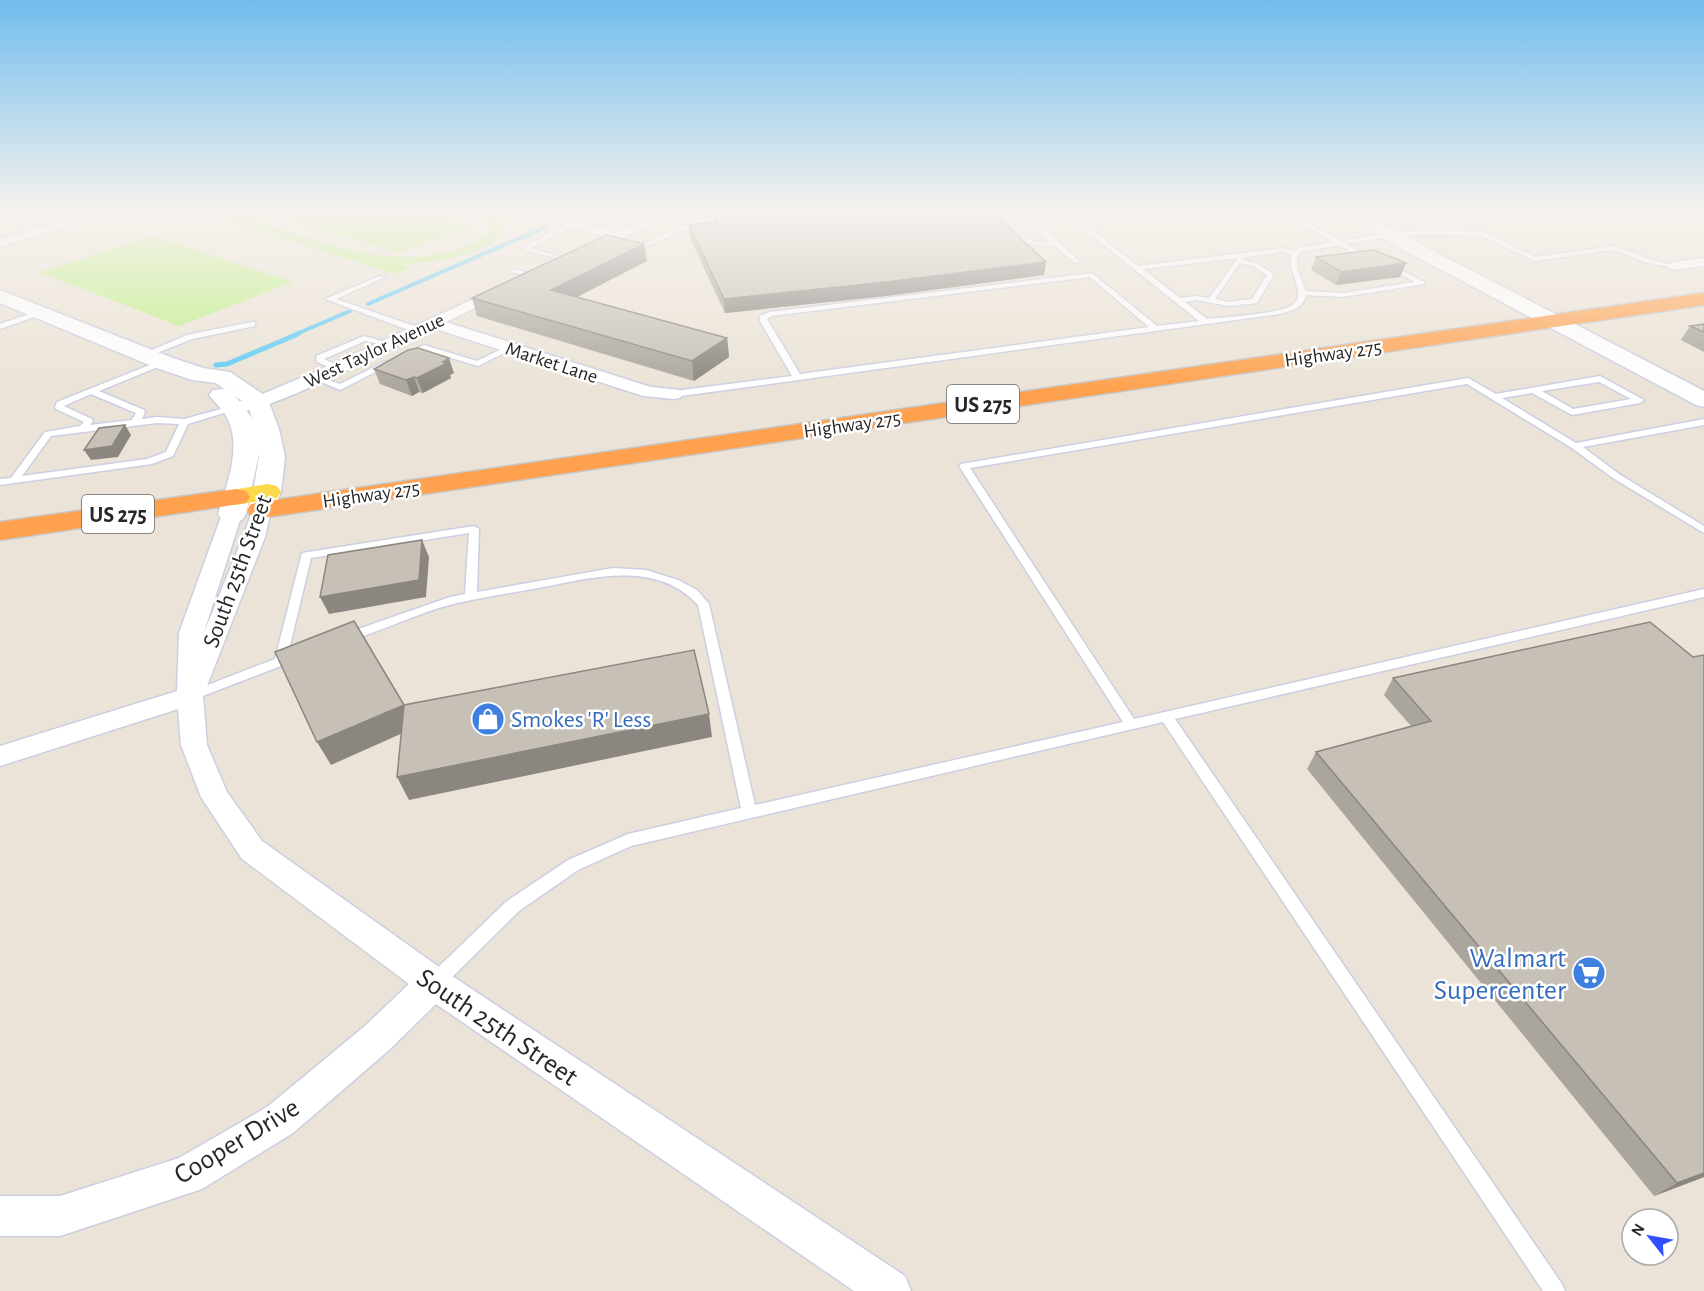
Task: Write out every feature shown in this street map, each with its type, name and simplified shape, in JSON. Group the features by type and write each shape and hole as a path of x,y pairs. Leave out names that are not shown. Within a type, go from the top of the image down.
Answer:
{"highway":[{"name":"Highway 275","path":"264,501 1704,285"},
{"name":"Highway 275","path":"264,501 1704,299"},
{"name":"Highway 275","path":"0,531 234,506"},
{"name":"Highway 275","path":"0,550 234,506"}],"main road":[{"path":"1455,270 1704,400"},
{"path":"0,296 200,375 201,384 248,405"},
{"name":"South 25th Street","path":"248,405 267,429 272,457 264,501"},
{"name":"South 25th Street","path":"234,506 246,465 243,422 248,405"},
{"name":"Highway 275","path":"234,506 264,501"}],"street":[{"name":"West Taylor Avenue","path":"248,405 316,378 545,270"},
{"name":"Market Lane","path":"424,327 510,348 649,392 674,394"},
{"name":"South 25th Street","path":"190,696 254,537 264,501"},
{"name":"South 25th Street","path":"234,506 191,633 190,696 194,745 198,756 215,797 252,850 434,983 890,1291"},
{"path":"0,751 0,756 190,696"},
{"name":"Cooper Drive","path":"0,1216 60,1216 188,1175 279,1120 377,1038 434,983"}],"lane":[{"path":"1087,270 1154,328"},
{"path":"1140,270 1206,322"},
{"path":"1211,300 1232,270"},
{"path":"1178,301 1196,298 1229,304 1254,301 1271,274 1265,270"},
{"path":"674,394 1278,312 1296,306 1302,293 1294,270"},
{"path":"1302,293 1343,296 1422,283 1398,270"},
{"path":"514,271 533,276"},
{"path":"797,377 764,321 763,318 769,314 1092,275"},
{"path":"382,277 329,299 424,327"},
{"path":"0,327 41,313"},
{"path":"83,428 89,421 59,407 60,404 91,391 190,337 252,324"},
{"path":"403,357 424,346 478,364 510,348"},
{"path":"316,378 340,387 393,362"},
{"path":"1494,397 1533,390 1600,379 1640,400 1572,412 1533,390"},
{"path":"1131,724 964,466 1468,381 1575,446 1616,476 1704,530"},
{"path":"91,391 141,412 136,422"},
{"path":"14,480 48,434 157,420 184,422 248,405"},
{"path":"0,482 149,462 170,454 184,422"},
{"path":"1575,446 1704,422"},
{"path":"280,662 306,555 474,529 471,597"},
{"path":"335,641 390,621 471,597 613,571 646,573 674,582 693,593 703,604 749,810"},
{"path":"434,983 513,906 573,865 628,840 749,810 1167,717 1648,604 1704,594"},
{"path":"190,696 302,654"},
{"path":"1167,717 1555,1291"}],"green space":[{"path":"257,270 293,282 179,326 39,272"},
{"path":"383,270 404,270 395,274"}],"building":[{"path":"531,270 591,270 551,290 727,338 692,361 472,298"},
{"path":"710,270 980,270 886,282 724,299"},
{"path":"1704,324 1704,332 1690,326"},
{"path":"418,348 449,358 443,362 447,363 417,378 406,380 374,369 408,350"},
{"path":"125,425 112,446 84,450 99,428"},
{"path":"422,540 419,580 320,597 328,555"},
{"path":"354,621 404,705 317,742 275,652"},
{"name":"Walmart Supercenter","path":"1650,622 1693,657 1704,655 1704,1173 1677,1183 1316,752 1431,721 1393,678"},
{"path":"694,650 709,714 397,777 404,705"}],"waterway":[{"path":"368,304 446,270"},
{"path":"294,335 350,311"},
{"path":"216,365 227,364 298,334"}],"place":[{"name":"Smokes 'R' Less","path":"488,719"},
{"name":"Walmart Supercenter","path":"1589,973"}]}
